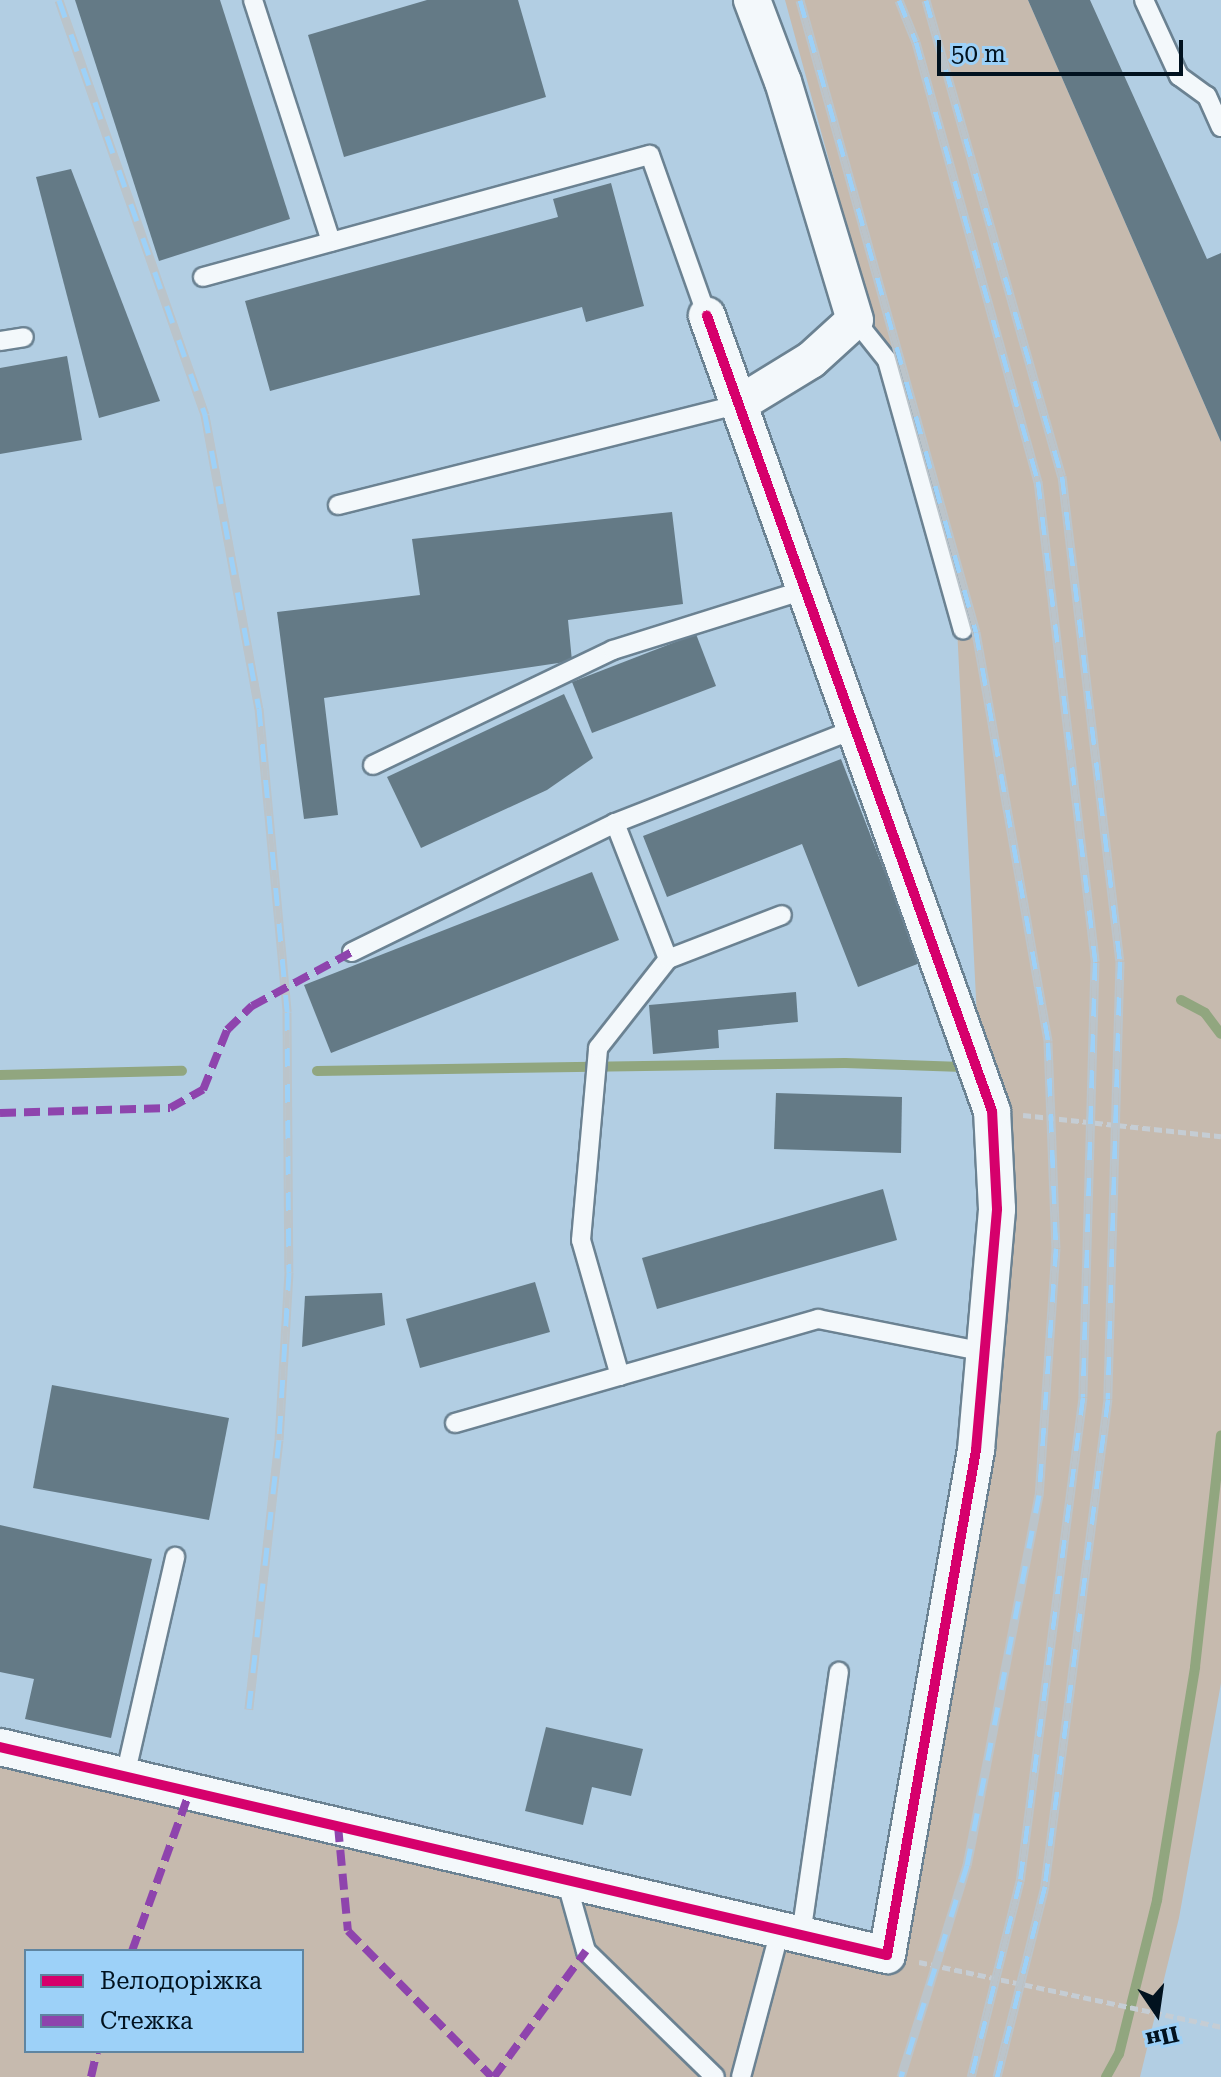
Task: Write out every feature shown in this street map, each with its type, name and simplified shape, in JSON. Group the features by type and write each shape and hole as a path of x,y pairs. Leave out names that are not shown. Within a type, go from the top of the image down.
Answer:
{"street":[{"path":"739,404 811,360 855,320 783,82 752,0"},
{"path":"0,1747 887,1955 976,1450 997,1209 992,1111 707,316"}],"lane":[{"path":"253,0 331,242"},
{"path":"1144,0 1179,76 1207,96 1221,127"},
{"path":"203,277 650,155 707,316"},
{"path":"855,320 892,374 963,630"},
{"path":"0,341 24,337"},
{"path":"338,505 739,404"},
{"path":"373,765 613,650 805,590"},
{"path":"352,952 615,823 855,729"},
{"path":"615,823 668,959"},
{"path":"620,1376 581,1240 598,1048 668,959 782,915"},
{"path":"455,1423 818,1319 985,1352"},
{"path":"125,1776 175,1557"},
{"path":"741,2077 790,1932 839,1672"},
{"path":"566,1880 586,1951 715,2077"}],"path":[{"path":"992,1111 1221,1136"},
{"path":"887,1955 1221,2027"}],"shaded area":[{"path":"785,0 1028,0 1221,442 1221,1683 1179,1918 1140,2077 0,2077 0,1734 878,1940 965,1445 987,1212 957,628"}],"building":[{"path":"75,0 220,0 290,219 159,261"},
{"path":"427,0 518,0 546,97 344,157 308,35"},
{"path":"1028,0 1090,0 1207,259 1221,253 1221,442"},
{"path":"71,169 160,401 99,418 36,177"},
{"path":"611,183 644,306 586,322 582,307 270,391 245,301 558,217 553,199"},
{"path":"67,356 82,440 0,454 0,368"},
{"path":"672,512 683,604 568,620 572,661 324,698 338,815 304,819 277,612 420,595 412,539"},
{"path":"696,634 716,686 592,733 572,682"},
{"path":"564,694 593,758 547,790 421,848 387,777"},
{"path":"841,759 920,963 858,987 802,844 667,897 643,836"},
{"path":"592,872 619,940 331,1053 304,985"},
{"path":"796,992 798,1022 718,1030 719,1048 653,1054 649,1005"},
{"path":"776,1093 902,1097 901,1153 774,1149"},
{"path":"883,1189 897,1240 657,1309 642,1258"},
{"path":"535,1282 550,1332 420,1368 406,1319"},
{"path":"382,1293 385,1325 302,1347 305,1296"},
{"path":"52,1385 229,1418 209,1520 33,1488"},
{"path":"0,1525 152,1559 111,1738 25,1719 34,1679 0,1672"},
{"path":"546,1727 643,1749 631,1796 592,1787 583,1825 525,1811"}],"waterway":[{"path":"1181,1000 1205,1013 1221,1034"},
{"path":"317,1071 845,1063 963,1067"},
{"path":"0,1075 182,1071"},
{"path":"1106,2077 1119,2054 1157,1900 1195,1667 1221,1435"}],"railway":[{"path":"59,0 205,415 259,708 287,1012 289,1272 279,1440 249,1709"},
{"path":"800,0 976,632 1048,1042 1056,1248 1039,1495 967,1865 901,2077"},
{"path":"899,0 916,42 1038,481 1095,962 1083,1397 1020,1881 971,2077"},
{"path":"926,0 1062,476 1120,961 1108,1399 1045,1886 997,2077"}],"marked path":[{"path":"0,1113 170,1108 203,1090 227,1030 252,1006 352,952"},
{"path":"133,1949 190,1791"},
{"path":"338,1826 348,1931 492,2077"},
{"path":"494,2077 586,1951"},
{"path":"91,2077 97,2053"}],"cycle path":[{"path":"0,1747 887,1955 976,1450 997,1209 992,1111 707,316"}]}
